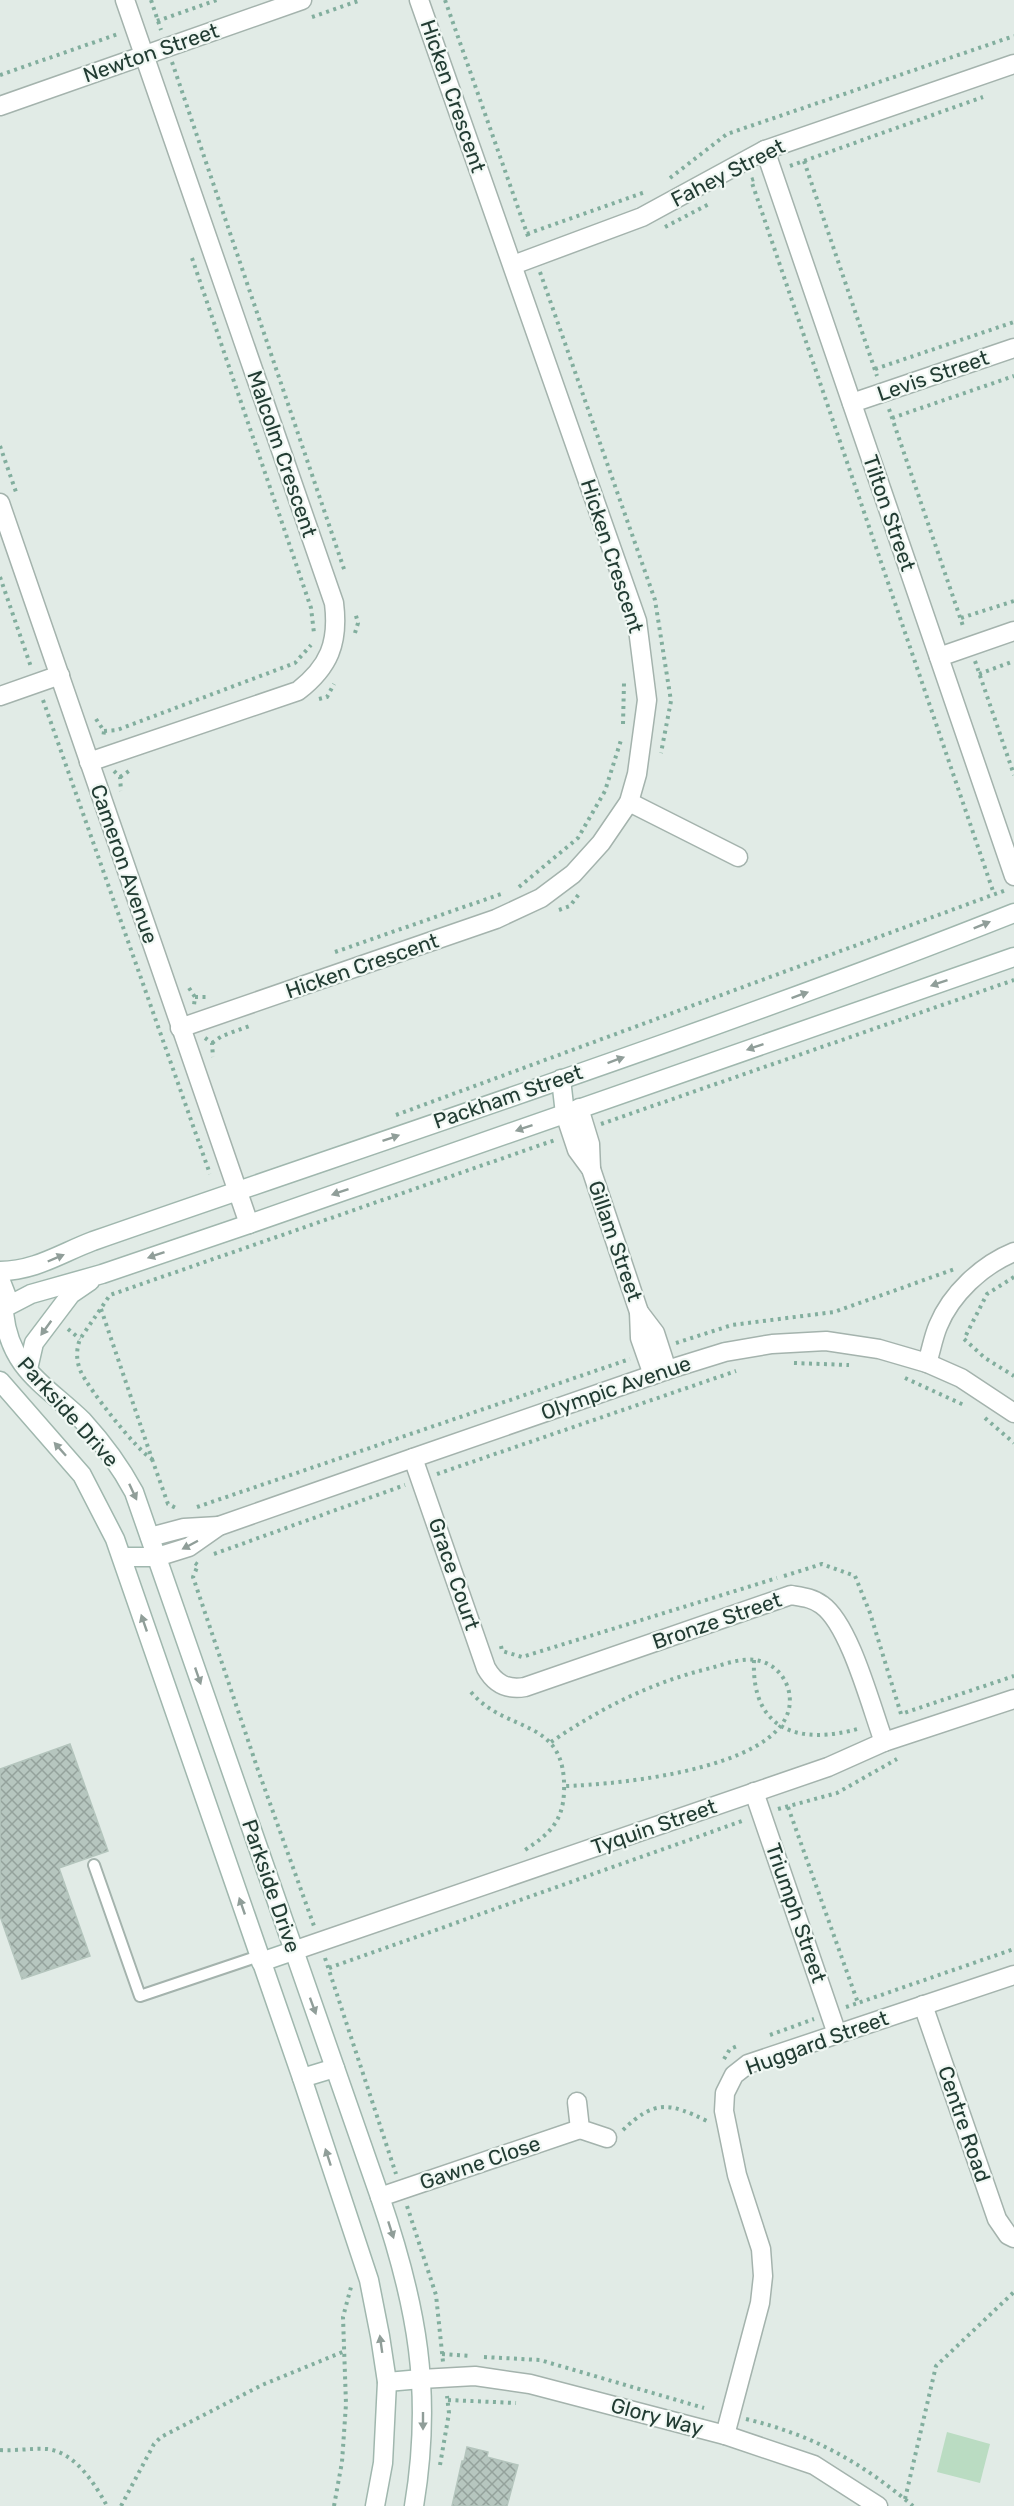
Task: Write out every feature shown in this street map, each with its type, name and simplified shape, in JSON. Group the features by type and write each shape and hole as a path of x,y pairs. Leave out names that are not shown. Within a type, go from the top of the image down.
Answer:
{"street":[{"name":"Malcolm Crescent","path":"89,762 298,691 311,681 326,662 334,642 337,623 334,603 124,0"},
{"name":"Newton Street","path":"0,105 302,0"},
{"name":"Hicken Crescent","path":"180,1028 496,919 540,898 573,874 594,851 629,802 637,774 647,700 637,621 419,0"},
{"name":"Fahey Street","path":"513,265 642,217 765,150 1014,64"},
{"name":"Tilton Street","path":"765,150 1014,876"},
{"name":"Levis Street","path":"852,404 1014,348"},
{"name":"Cameron Avenue","path":"0,503 249,1224"},
{"path":"939,657 1014,631"},
{"path":"0,696 60,675"},
{"path":"629,802 738,857"},
{"name":"Packham Street","path":"0,1271 30,1268 234,1183 561,1079 876,968 1014,913"},
{"name":"Packham Street","path":"3,1313 31,1294 102,1274 249,1224 1014,957"},
{"name":"Gillam Street","path":"561,1079 572,1111 577,1150 591,1169 639,1312 655,1333 660,1372"},
{"path":"927,1363 938,1326 956,1294 983,1270 1014,1252"},
{"path":"28,1370 32,1347 63,1305 79,1288 102,1274"},
{"name":"Parkside Drive","path":"0,1279 6,1291 3,1313 11,1346 28,1370 46,1389 82,1420 116,1462 134,1492 381,2197 402,2263 419,2350 423,2444 414,2506"},
{"name":"Olympic Avenue","path":"122,1557 157,1557 189,1546 219,1526 660,1372 725,1352 772,1344 826,1341 879,1349 927,1363 961,1378 1014,1413"},
{"name":"Parkside Drive","path":"0,1381 82,1475 103,1512 122,1557 302,2078 369,2280 380,2336 387,2382 384,2463 375,2506"},
{"name":"Grace Court","path":"413,1458 486,1668 494,1680 502,1685"},
{"name":"Olympic Avenue","path":"150,1537 184,1528 219,1526"},
{"path":"122,1557 150,1537"},
{"name":"Bronze Street","path":"502,1685 509,1688 525,1687 791,1595 811,1598 824,1606 836,1619 847,1641 884,1742"},
{"name":"Tyquin Street","path":"260,1959 293,1951 828,1767 884,1742 1014,1699"},
{"name":"Triumph Street","path":"754,1792 837,2034"},
{"name":"Huggard Street","path":"725,2435 760,2303 763,2276 761,2249 737,2175 724,2111 725,2093 734,2075 748,2064 1014,1975"},
{"name":"Centre Road","path":"923,2005 997,2219 1008,2235 1014,2238"},
{"path":"302,2078 335,2068"},
{"path":"577,2102 580,2129 614,2135"},
{"name":"Gawne Close","path":"381,2197 580,2129"},
{"name":"Glory Way","path":"387,2382 475,2376 530,2384 725,2435 814,2465 878,2506"}],"lane":[{"path":"94,1865 140,1996 260,1959"}],"path":[{"path":"0,75 218,0"},
{"path":"445,0 655,600 671,701 660,758"},
{"path":"114,26 126,62"},
{"path":"804,161 1014,775"},
{"path":"104,731 117,730 295,663 315,641 311,608 189,248"},
{"path":"875,369 1014,322"},
{"path":"892,418 1014,376"},
{"path":"0,577 213,1182 234,1183"},
{"path":"961,618 1014,601"},
{"path":"979,674 1014,661"},
{"path":"516,889 578,838 605,791 623,734 624,675"},
{"path":"548,914 570,906 585,886"},
{"path":"386,1118 1014,888"},
{"path":"329,955 505,892"},
{"path":"195,997 207,997 218,993"},
{"path":"212,1043 222,1036 256,1024"},
{"path":"1014,1277 987,1294 964,1339 985,1358 1014,1376"},
{"path":"101,1309 152,1459 111,1414 81,1372 77,1355 80,1339 101,1309"},
{"path":"788,1363 858,1366"},
{"path":"213,1554 742,1369"},
{"path":"902,1376 977,1411 1014,1443"},
{"path":"198,1565 202,1558"},
{"path":"754,1660 753,1680 757,1696 764,1709 779,1727 808,1734 828,1734 864,1727"},
{"path":"551,1742 615,1702 697,1671 737,1661 754,1660 768,1663 780,1672 786,1683 789,1705 779,1727 759,1744 701,1768 628,1782 565,1786"},
{"path":"471,1692 490,1710 539,1732 551,1742 558,1754 565,1786 564,1803 557,1821 546,1837 524,1851"},
{"path":"328,1968 762,1814 837,1794 901,1757"},
{"path":"788,1807 858,2003 1014,1949"},
{"path":"614,2135 654,2107 686,2110 711,2122"},
{"path":"334,2506 342,2462 346,2404 343,2317 350,2293 350,2282"},
{"path":"905,2499 936,2366 1014,2292"},
{"path":"121,2506 154,2444 165,2435 244,2393 345,2351"},
{"path":"448,2400 521,2403"},
{"path":"0,2450 48,2450 67,2457 88,2476 107,2506"}],"green space":[{"path":"947,2432 990,2444 980,2483 937,2472"}],"building":[{"path":"70,1744 108,1851 59,1868 90,1956 22,1979 0,1916 0,1769"},
{"path":"467,2447 488,2452 487,2457 518,2465 507,2506 452,2506"}]}
